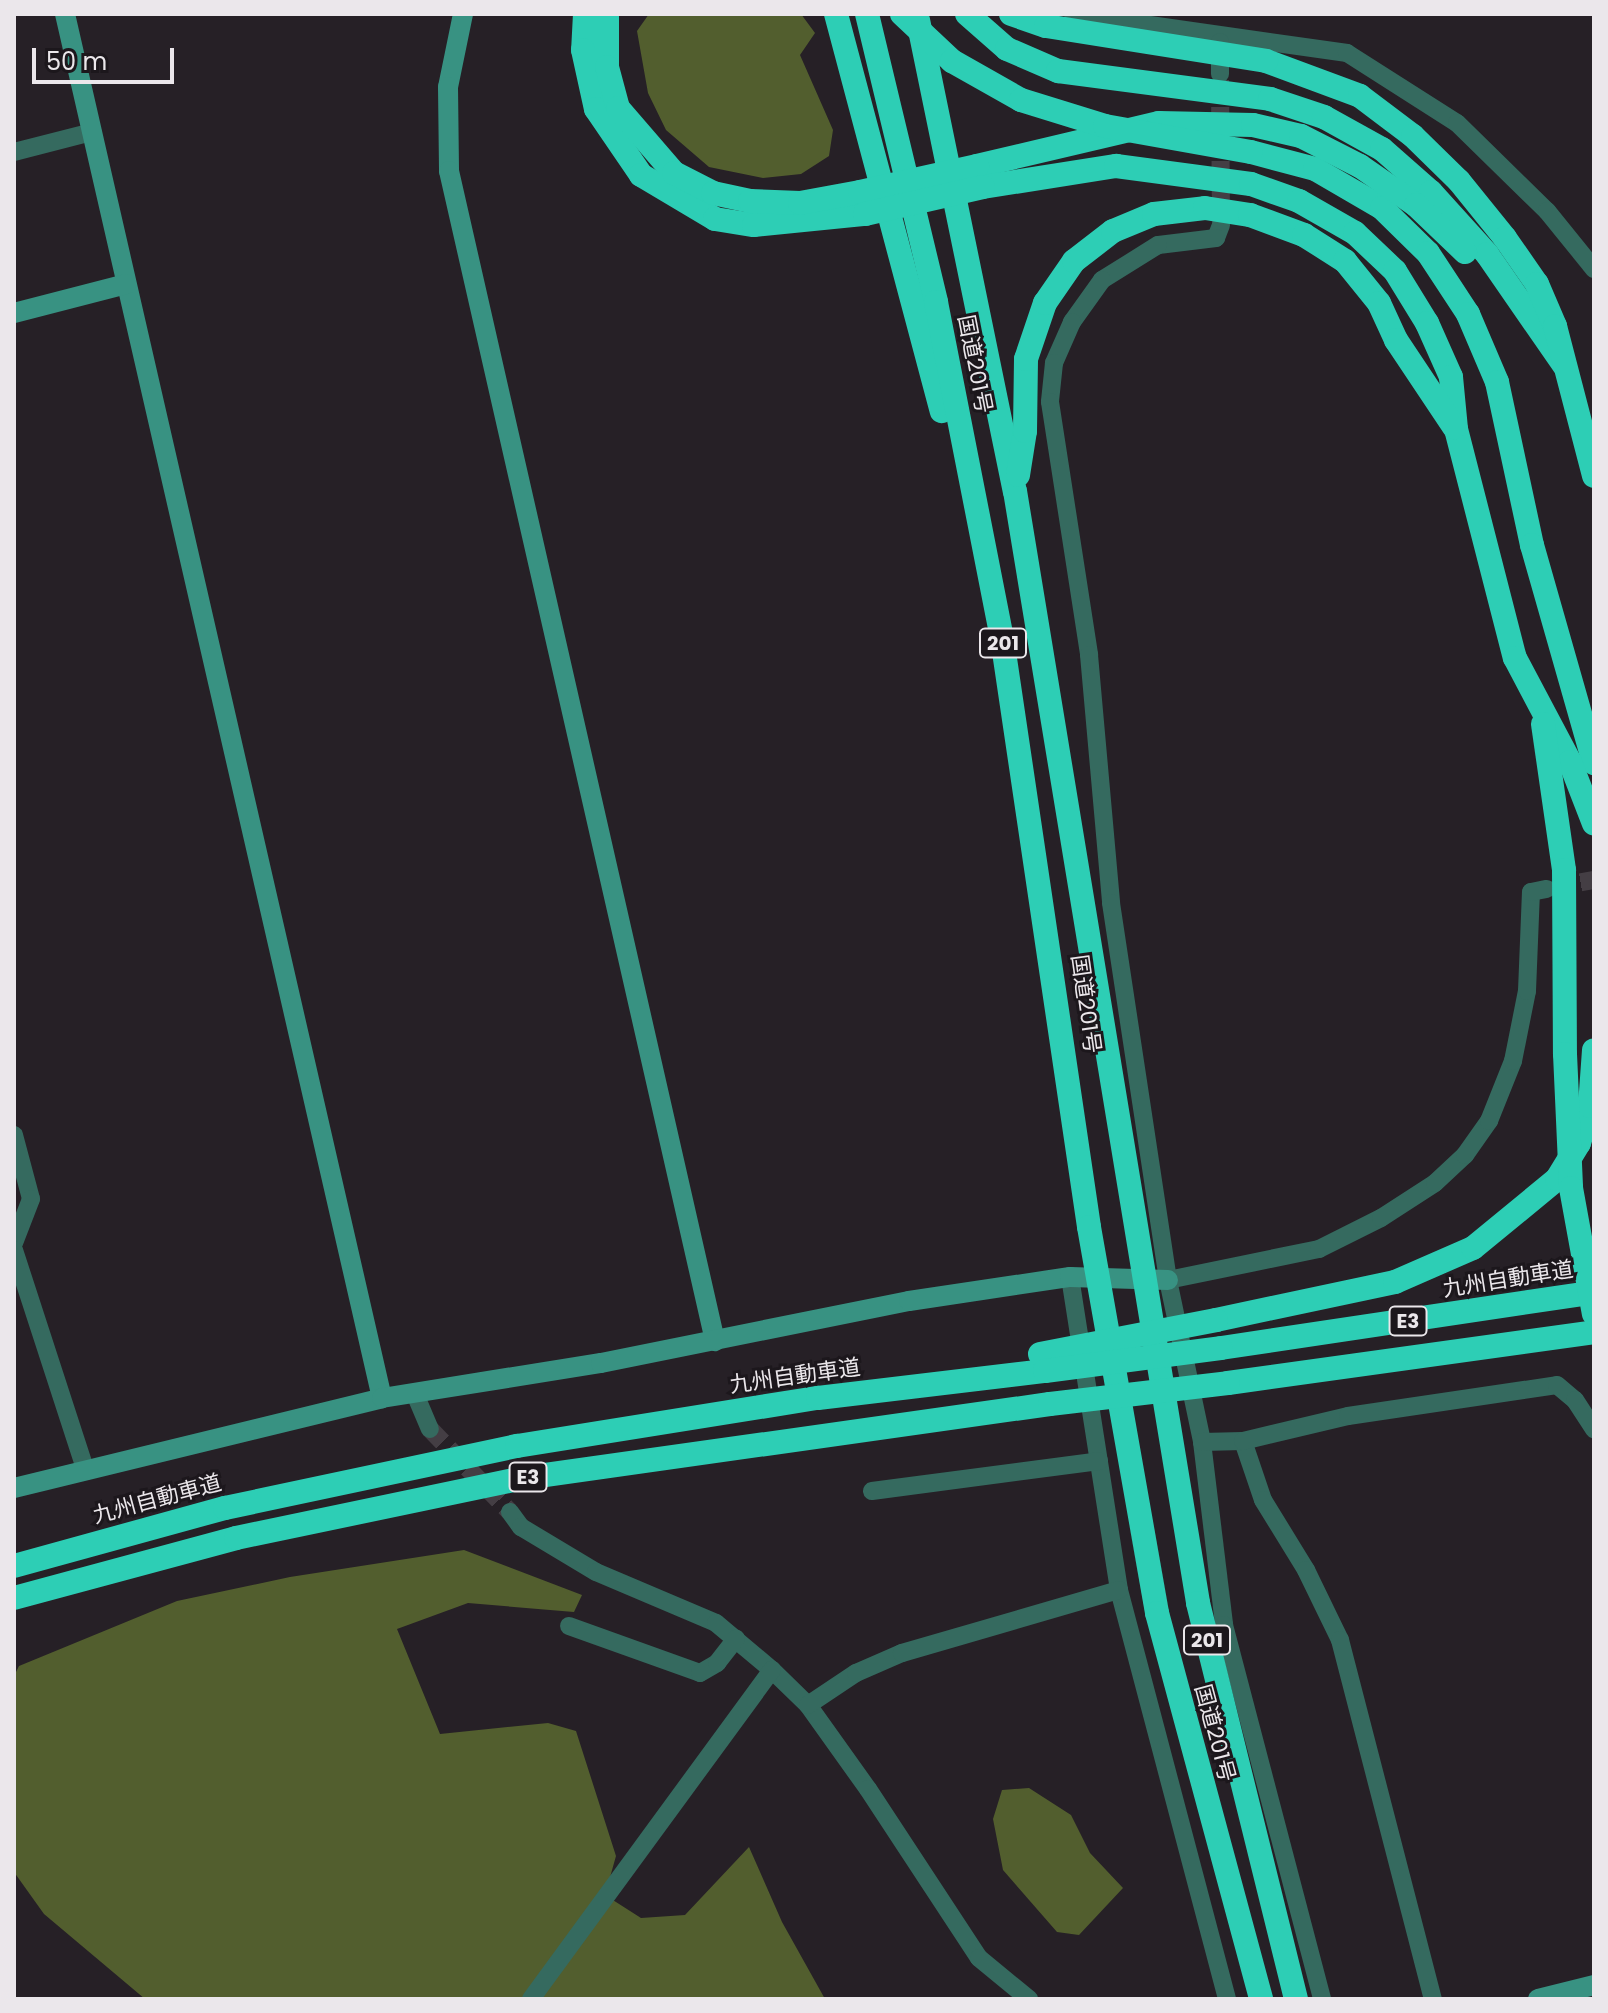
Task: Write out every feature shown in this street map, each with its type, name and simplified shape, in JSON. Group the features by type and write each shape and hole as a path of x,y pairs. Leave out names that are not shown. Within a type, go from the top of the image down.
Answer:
{"highway":[{"path":"585,14 583,50 596,109 641,175 715,219 754,225 863,203 980,176 1159,123 1238,123 1301,136 1360,166 1416,205 1528,312"},
{"path":"607,14 607,67 618,108 674,173 713,193 750,201 863,203"},
{"path":"836,14 943,412 983,539"},
{"name":"国道201号","path":"867,14 936,302 983,539 1052,947 1099,1280 1157,1613 1261,1999"},
{"path":"902,14 952,61 1021,100 1105,126 1251,152 1315,169 1382,208 1428,253 1468,314 1497,382 1571,693 1594,818"},
{"name":"国道201号","path":"916,14 1015,491 1198,1603 1296,1999"},
{"path":"967,14 1007,49 1058,71 1270,99 1324,117 1382,149 1431,192 1487,254 1564,365"},
{"path":"1011,14 1046,26 1266,61 1360,96 1413,136 1459,181 1537,284 1564,365 1594,476"},
{"path":"980,176 1116,166 1251,184 1299,201 1355,233 1395,271 1427,323 1451,377 1456,429 1515,658 1570,762 1594,824"},
{"path":"1015,491 1025,431 1026,359 1045,303 1074,261 1113,231 1154,214 1205,208 1250,215 1304,235 1345,261 1379,303 1396,340 1456,429"},
{"path":"1571,693 1594,763"},
{"path":"1541,710 1564,870 1565,1054 1571,1188 1594,1314"},
{"path":"1042,1362 1216,1320 1395,1282 1473,1248 1557,1179 1579,1143 1590,1106 1594,1050"},
{"name":"九州自動車道","path":"14,1566 225,1508 380,1473 1042,1362 1221,1348 1594,1292"},
{"name":"E3","path":"14,1598 236,1538 524,1478 1050,1404 1594,1335"}],"street":[{"path":"65,14 382,1398"},
{"path":"463,14 448,87 449,171 715,1341"},
{"path":"1073,14 1110,16 1347,53 1400,83 1457,123 1547,211 1594,269"},
{"path":"1220,32 1220,74"},
{"path":"14,152 92,132"},
{"path":"1221,225 1216,238 1158,245 1102,280 1072,322 1054,363 1050,402 1089,655 1111,903 1168,1280 1202,1442 1224,1625 1322,1999"},
{"path":"14,313 126,284"},
{"path":"14,1488 85,1468 382,1398 715,1341 909,1301 1070,1277 1099,1280 1142,1276 1168,1280 1319,1249 1381,1218 1435,1183 1465,1155 1489,1121 1513,1061 1527,991 1531,892 1547,889"},
{"path":"14,1135 31,1199 14,1243"},
{"path":"14,1250 85,1468"},
{"path":"1070,1277 1119,1590 1227,1999"},
{"path":"1202,1442 1243,1441 1348,1416 1557,1385 1575,1400 1594,1429"},
{"path":"415,1394 430,1429"},
{"path":"1243,1441 1263,1500 1306,1570 1340,1640 1433,1999"},
{"path":"872,1491 1099,1461"},
{"path":"510,1512 521,1527 596,1572 716,1623 772,1670 808,1705 979,1958 1029,1999"},
{"path":"808,1705 856,1673 902,1653 1119,1590"},
{"path":"569,1626 700,1673 717,1663 736,1639"},
{"path":"531,1999 772,1670"},
{"path":"1538,1999 1594,1985"}],"green space":[{"path":"649,14 801,14 815,33 800,55 833,130 829,156 801,174 763,178 709,167 666,130 648,93 637,31"},
{"path":"464,1550 582,1595 574,1612 468,1603 397,1629 440,1734 548,1723 576,1731 616,1856 605,1895 641,1918 685,1915 749,1847 782,1922 825,1999 145,1999 44,1914 14,1872 14,1676 19,1666 177,1601 290,1577"},
{"path":"1029,1788 1071,1815 1090,1853 1123,1888 1079,1935 1057,1932 1003,1870 993,1819 1002,1790"}],"tunnel":[{"path":"1220,80 1221,223"},
{"path":"1554,887 1594,880"},
{"path":"430,1429 510,1512"}]}
